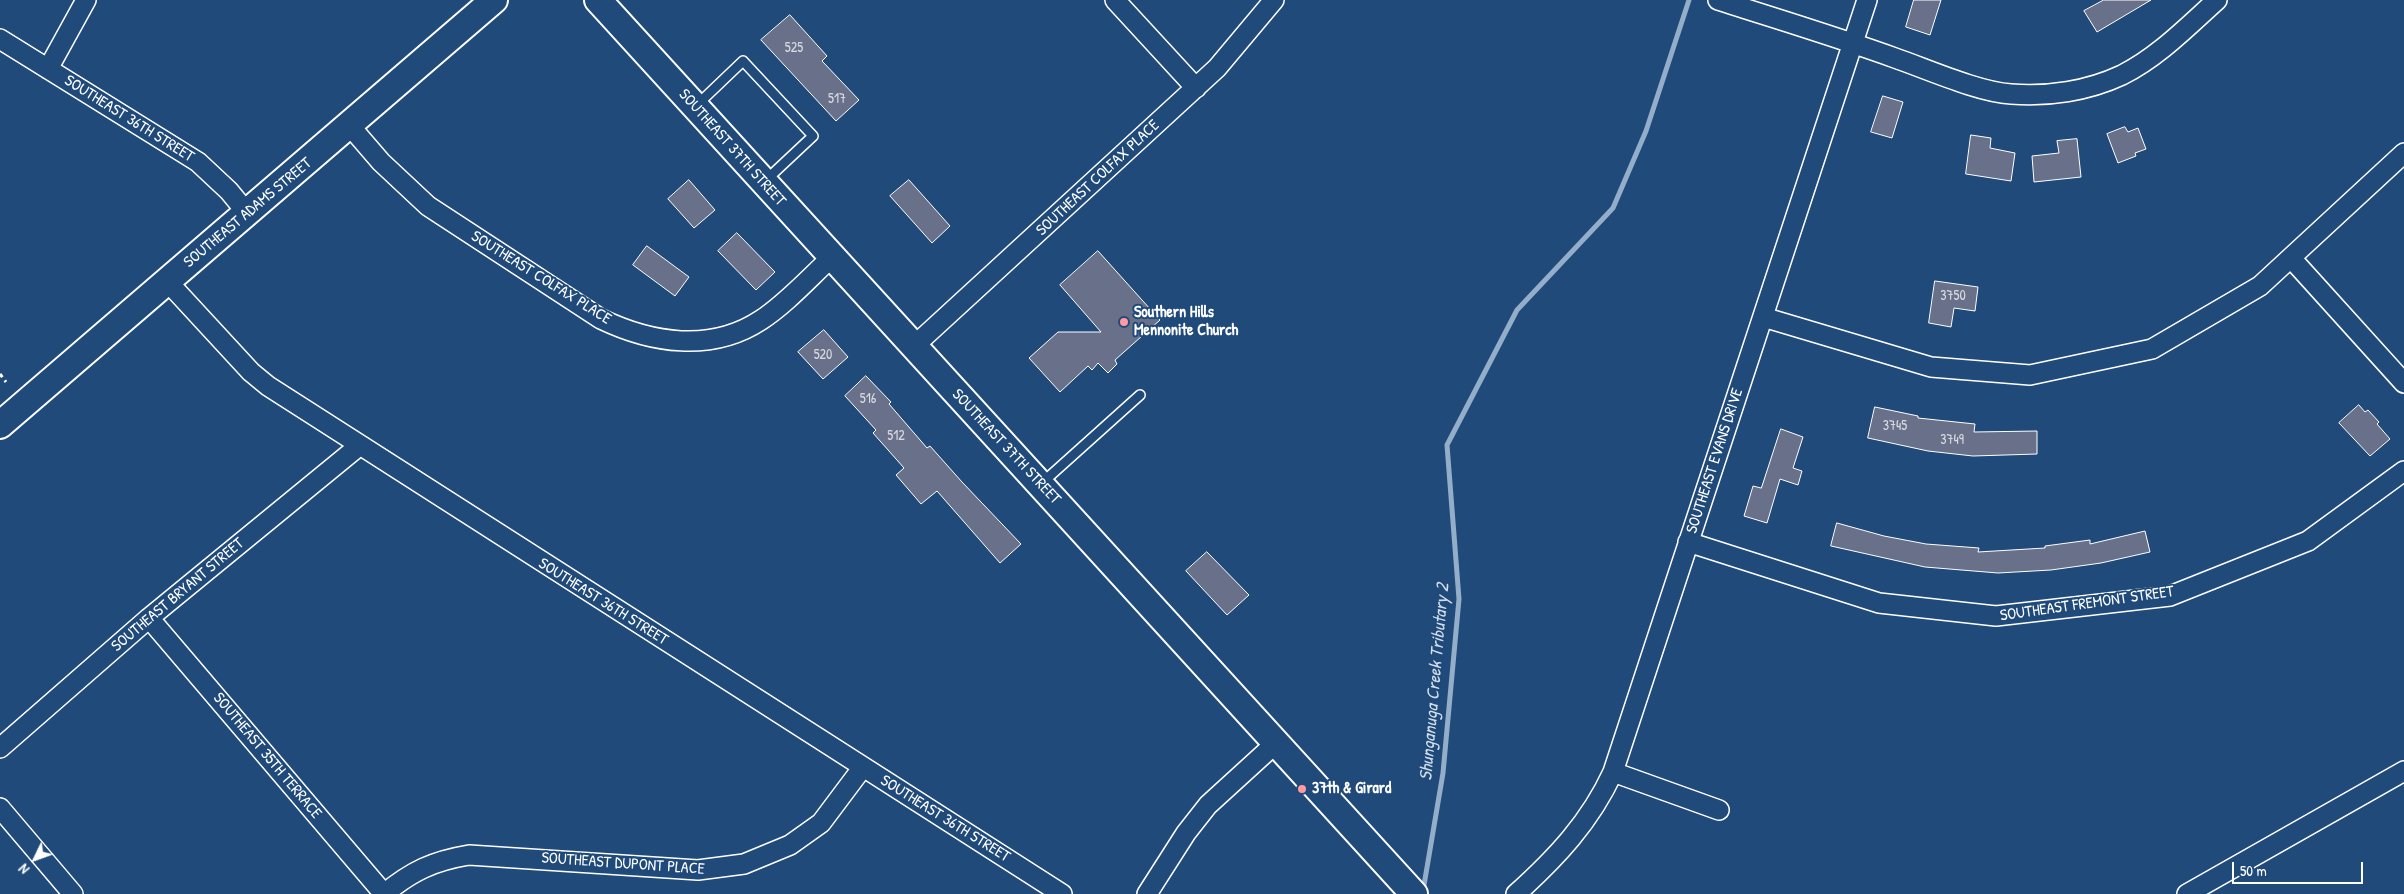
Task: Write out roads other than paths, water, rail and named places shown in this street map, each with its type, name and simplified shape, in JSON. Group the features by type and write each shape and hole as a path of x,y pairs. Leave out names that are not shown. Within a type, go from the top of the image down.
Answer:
{"main road":[{"name":"SOUTHEAST ADAMS STREET","path":"3,417 168,281 494,0"},
{"name":"SOUTHEAST 37TH STREET","path":"598,0 1414,894"}],"street":[{"path":"48,69 86,0"},
{"path":"1115,0 1196,88"},
{"name":"SOUTHEAST COLFAX PLACE","path":"913,347 1217,68 1274,0"},
{"path":"1718,0 1852,42 1980,87 2009,94 2052,95 2078,90 2110,80 2141,65 2217,0"},
{"name":"SOUTHEAST EVANS DRIVE","path":"1516,894 1572,840 1592,812 1613,772 1867,0"},
{"name":"SOUTHEAST 36TH STREET","path":"0,39 198,162 229,191 248,213"},
{"name":"SOUTHEAST COLFAX PLACE","path":"350,126 381,162 428,206 601,319 620,328 654,338 681,342 703,341 740,332 761,320 832,257"},
{"path":"1763,316 1930,367 2030,375 2152,349 2260,286 2404,153"},
{"path":"2291,258 2404,383"},
{"name":"SOUTHEAST 36TH STREET","path":"168,281 251,372 268,386 358,446 1062,894"},
{"name":"SOUTHEAST BRYANT STREET","path":"0,748 150,618 358,446"},
{"name":"SOUTHEAST FREMONT STREET","path":"1688,542 1880,602 1996,616 2170,596 2308,541 2404,471"},
{"name":"SOUTHEAST 35TH TERRACE","path":"150,618 384,894"},
{"path":"1146,894 1186,833 1208,806 1276,743"},
{"name":"SOUTHEAST DUPONT PLACE","path":"384,894 406,876 423,867 446,859 469,855 698,870 744,864 790,845 821,823 863,767"},
{"path":"1613,772 1719,810"},
{"path":"2187,894 2404,772"},
{"path":"0,808 73,894"}],"lane":[{"path":"694,107 743,62 813,136 764,182"},
{"path":"1040,484 1140,395"}],"waterway":[{"name":"Shunganuga Creek Tributary 2","path":"1423,891 1443,773 1459,599 1447,445 1517,310 1613,208 1646,131 1689,0"}],"place":[{"name":"Southern Hills Mennonite Church","path":"1124,322"},
{"name":"37th & Girard","path":"1302,789"}]}
